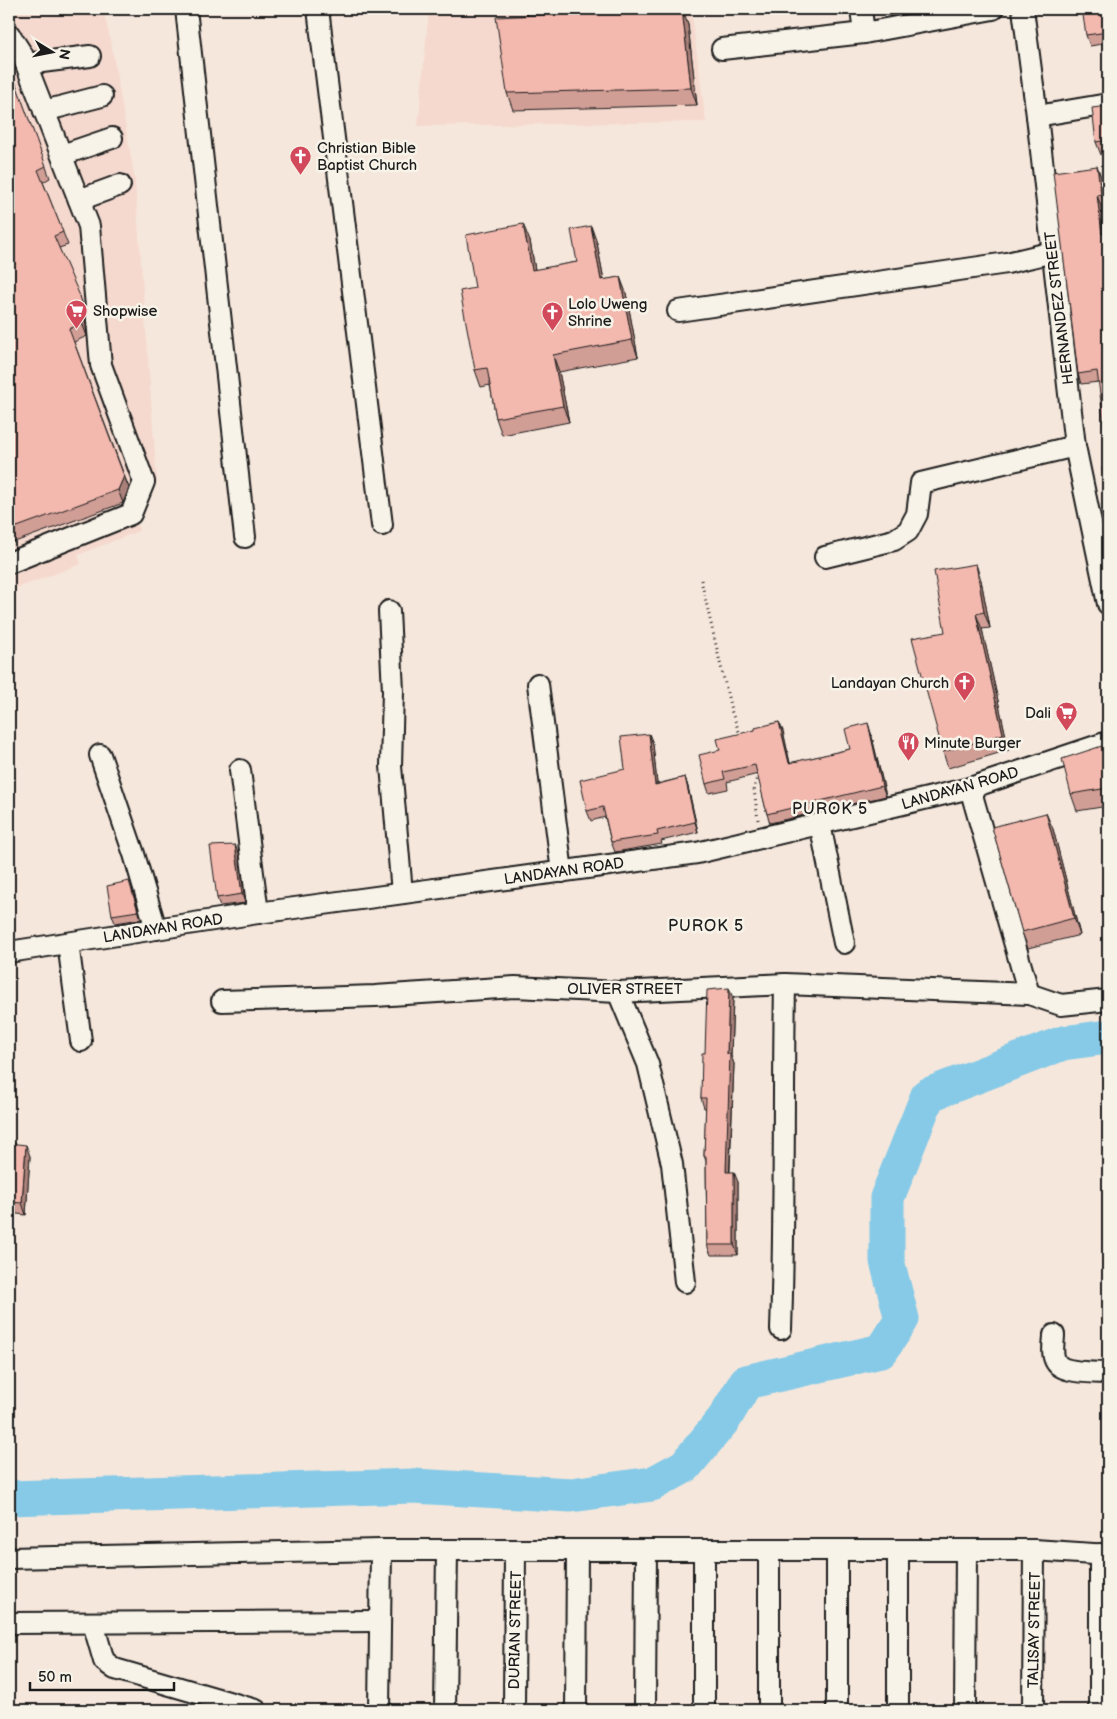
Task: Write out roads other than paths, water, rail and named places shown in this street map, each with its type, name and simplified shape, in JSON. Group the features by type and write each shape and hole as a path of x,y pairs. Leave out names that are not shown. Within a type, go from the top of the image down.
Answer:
{"street":[{"path":"186,9 245,537"},
{"path":"318,9 382,526"},
{"path":"538,9 538,13 616,12"},
{"path":"861,9 864,33"},
{"path":"722,49 864,33 993,9"},
{"name":"HERNANDEZ STREET","path":"1023,9 1076,446 1108,604"},
{"path":"9,34 22,54 89,226 101,365 144,482 131,514 9,563"},
{"path":"26,64 90,56"},
{"path":"44,111 102,96"},
{"path":"1037,116 1108,104"},
{"path":"62,155 112,138"},
{"path":"79,200 120,185"},
{"path":"678,311 1007,263 1053,252"},
{"path":"825,557 894,540 908,531 917,514 921,483 1076,446"},
{"path":"389,611 393,691 391,766 402,893"},
{"path":"538,684 562,872"},
{"name":"LANDAYAN ROAD","path":"9,952 258,913 697,853 970,788 1108,742"},
{"path":"100,755 131,844 156,929"},
{"path":"240,770 258,913"},
{"path":"970,788 1029,994"},
{"path":"820,824 844,943"},
{"path":"68,943 81,1041"},
{"path":"781,1329 784,1230 785,984"},
{"name":"OLIVER STREET","path":"222,1002 375,996 515,987 618,992 785,984 1029,994 1061,1004 1108,1000"},
{"path":"618,992 648,1064 672,1164 685,1282"},
{"path":"1054,1335 1053,1353 1056,1362 1061,1367 1070,1370 1108,1373"},
{"path":"379,1710 381,1550"},
{"path":"9,1558 381,1550 1034,1550 1104,1554 1100,1710"},
{"path":"446,1710 447,1550"},
{"name":"DURIAN STREET","path":"514,1710 515,1550"},
{"path":"576,1710 577,1550"},
{"path":"645,1710 646,1550"},
{"path":"704,1550 704,1710"},
{"path":"769,1550 769,1710"},
{"path":"837,1550 837,1710"},
{"path":"898,1550 898,1710"},
{"path":"965,1710 966,1550"},
{"name":"TALISAY STREET","path":"1033,1710 1034,1550"},
{"path":"9,1623 380,1621"},
{"path":"93,1623 104,1661 115,1669 256,1710"}],"waterway":[{"path":"9,1498 414,1486 571,1495 652,1484 685,1466 724,1419 746,1382 881,1351 902,1319 887,1261 887,1198 928,1095 1063,1043 1108,1037"}],"place":[{"name":"Christian Bible Baptist Church","path":"301,176"},
{"name":"Shopwise","path":"77,330"},
{"name":"Lolo Uweng Shrine","path":"552,332"},
{"name":"Landayan Church","path":"965,702"},
{"name":"Dali","path":"1067,732"},
{"name":"Minute Burger","path":"908,762"}],"district":[{"name":"PUROK 5","path":"830,808"},
{"name":"PUROK 5","path":"706,925"}]}
